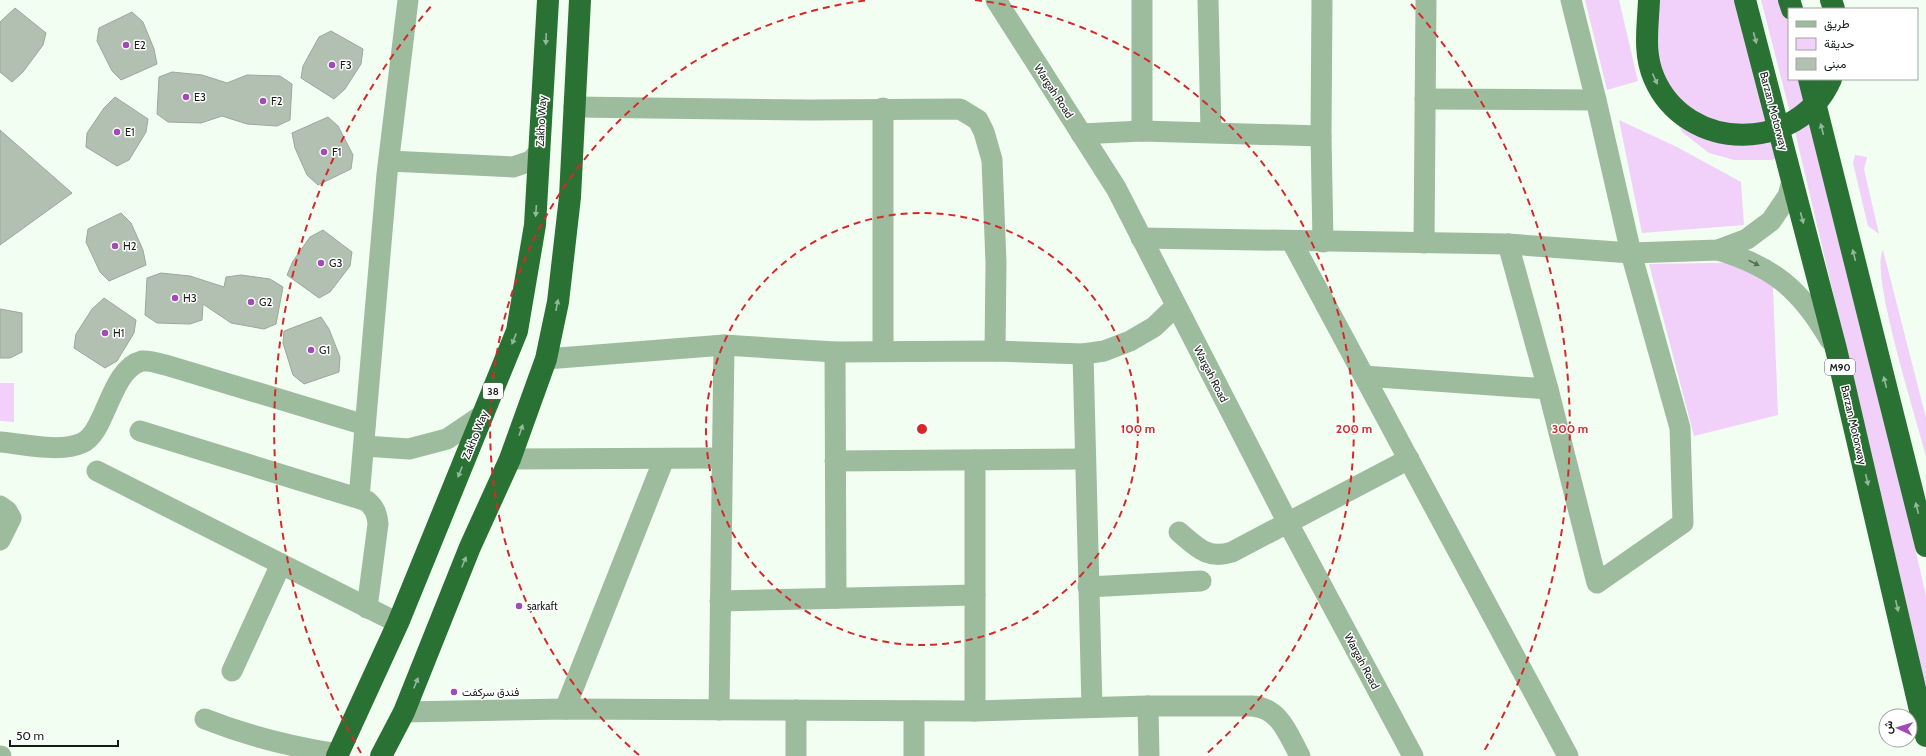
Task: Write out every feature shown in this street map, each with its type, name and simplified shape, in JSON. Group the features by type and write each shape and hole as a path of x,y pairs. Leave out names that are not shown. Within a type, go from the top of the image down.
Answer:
{"highway":[{"name":"Zakho Way","path":"337,755 398,623 517,331 535,225 548,0"},
{"path":"381,756 404,712 470,547 510,459 546,359 558,302 570,204 580,0"},
{"path":"1649,0 1646,41 1650,66 1654,78 1667,99 1675,108 1694,122 1719,132 1739,135 1758,134 1790,124 1800,118 1817,102 1830,80"},
{"name":"Barzan Motorway","path":"1745,0 1836,349 1926,736"},
{"path":"1809,80 1926,546"}],"street":[{"path":"359,498 389,161 408,0"},
{"name":"Wargah Road","path":"996,0 1116,188 1288,522 1413,756"},
{"path":"1142,0 1142,131"},
{"path":"1208,0 1212,132"},
{"path":"1322,0 1321,136 1323,242"},
{"path":"1424,243 1426,0"},
{"path":"1508,244 1548,389 1597,583 1683,523 1680,428 1631,253 1596,100 1571,0"},
{"path":"1425,99 1596,100"},
{"path":"574,107 809,110 883,108 960,109 978,120 984,132 992,160 996,263 995,351"},
{"path":"883,108 883,350"},
{"path":"1081,134 1142,131 1321,136"},
{"path":"389,161 513,167 530,161 539,152"},
{"path":"513,167 530,177 537,187"},
{"path":"1141,238 1292,242 1508,244 1631,253 1718,250 1747,239 1771,221 1788,196 1792,181"},
{"path":"1292,242 1568,756"},
{"path":"1718,250 1752,261 1767,270 1795,291 1817,318 1836,349"},
{"path":"546,359 724,345 835,352 883,350 995,351 1083,354 1104,351 1130,341 1154,327 1176,306"},
{"path":"718,710 724,345"},
{"path":"835,352 836,598"},
{"path":"1083,354 1092,707"},
{"path":"0,442 66,448 84,443 93,433 119,381 130,367 143,361 169,366 365,424"},
{"path":"1364,376 1548,389"},
{"path":"364,446 409,449 447,439 484,414"},
{"path":"140,431 367,501 374,507 378,515 378,524 367,608"},
{"path":"510,459 722,458"},
{"path":"565,709 664,459"},
{"path":"835,462 1085,459"},
{"path":"1179,532 1201,550 1216,555 1232,552 1409,459"},
{"path":"975,460 975,711"},
{"path":"97,471 398,623"},
{"path":"0,506 7,511 11,518 0,540"},
{"path":"232,671 281,564"},
{"path":"1088,587 1201,581"},
{"path":"720,601 975,595"},
{"path":"404,712 565,709 975,711 1148,706 1260,706 1271,712 1280,720 1300,756"},
{"path":"1148,706 1149,756"},
{"path":"796,710 796,756"},
{"path":"914,711 914,756"},
{"path":"205,719 304,752 337,755"}],"green space":[{"path":"1585,0 1619,0 1638,81 1607,90"},
{"path":"1653,0 1745,0 1786,154 1772,160 1734,160 1709,153 1682,132 1664,98"},
{"path":"1761,0 1783,0 1788,18 1788,80 1804,80 1887,423 1926,596 1926,703 1915,640 1795,132"},
{"path":"1619,120 1677,147 1741,182 1744,225 1642,233"},
{"path":"1855,155 1867,157 1864,169 1879,234 1868,226 1853,163"},
{"path":"1883,250 1926,418 1926,456 1888,316 1880,264"},
{"path":"1772,262 1778,415 1694,436 1649,264"},
{"path":"0,383 14,383 14,422 0,421"}],"building":[{"path":"15,8 46,33 43,45 23,72 12,82 0,72 0,22"},
{"name":"E2","path":"132,12 143,22 154,49 157,64 121,80 112,71 97,41 99,28"},
{"name":"F3","path":"331,31 363,49 361,64 345,89 334,99 301,78 303,66 319,37"},
{"path":"172,72 202,75 227,83 247,75 280,76 292,84 290,120 277,126 247,124 222,116 201,123 168,122 157,114 159,77"},
{"name":"E1","path":"115,97 148,119 146,132 129,160 117,166 86,147 87,133 104,108"},
{"name":"F1","path":"328,117 338,126 353,155 351,169 318,185 307,175 295,148 292,133"},
{"path":"0,130 72,193 0,245"},
{"name":"H2","path":"121,213 131,223 143,250 146,265 109,281 100,272 86,242 88,229"},
{"name":"G3","path":"323,230 352,252 350,266 330,292 319,298 287,275 293,261 310,237"},
{"path":"161,273 190,276 224,287 226,277 241,275 270,279 283,287 276,324 264,329 231,323 203,304 202,320 190,324 157,323 145,315 147,278"},
{"name":"H1","path":"104,298 136,320 134,333 117,361 105,368 74,348 76,334 92,309"},
{"path":"0,309 22,313 22,352 10,358 0,358"},
{"name":"G1","path":"321,317 329,329 340,357 339,372 304,384 293,375 283,343 284,331"}],"place":[{"name":"E2","path":"126,45"},
{"name":"F3","path":"332,65"},
{"name":"E3","path":"186,97"},
{"name":"F2","path":"263,101"},
{"name":"E1","path":"117,132"},
{"name":"F1","path":"324,152"},
{"name":"H2","path":"115,246"},
{"name":"G3","path":"321,263"},
{"name":"H3","path":"175,298"},
{"name":"G2","path":"251,302"},
{"name":"H1","path":"105,333"},
{"name":"G1","path":"311,350"},
{"name":"sarkaft","path":"519,606"},
{"name":"فندق سركفت","path":"454,692"}]}
